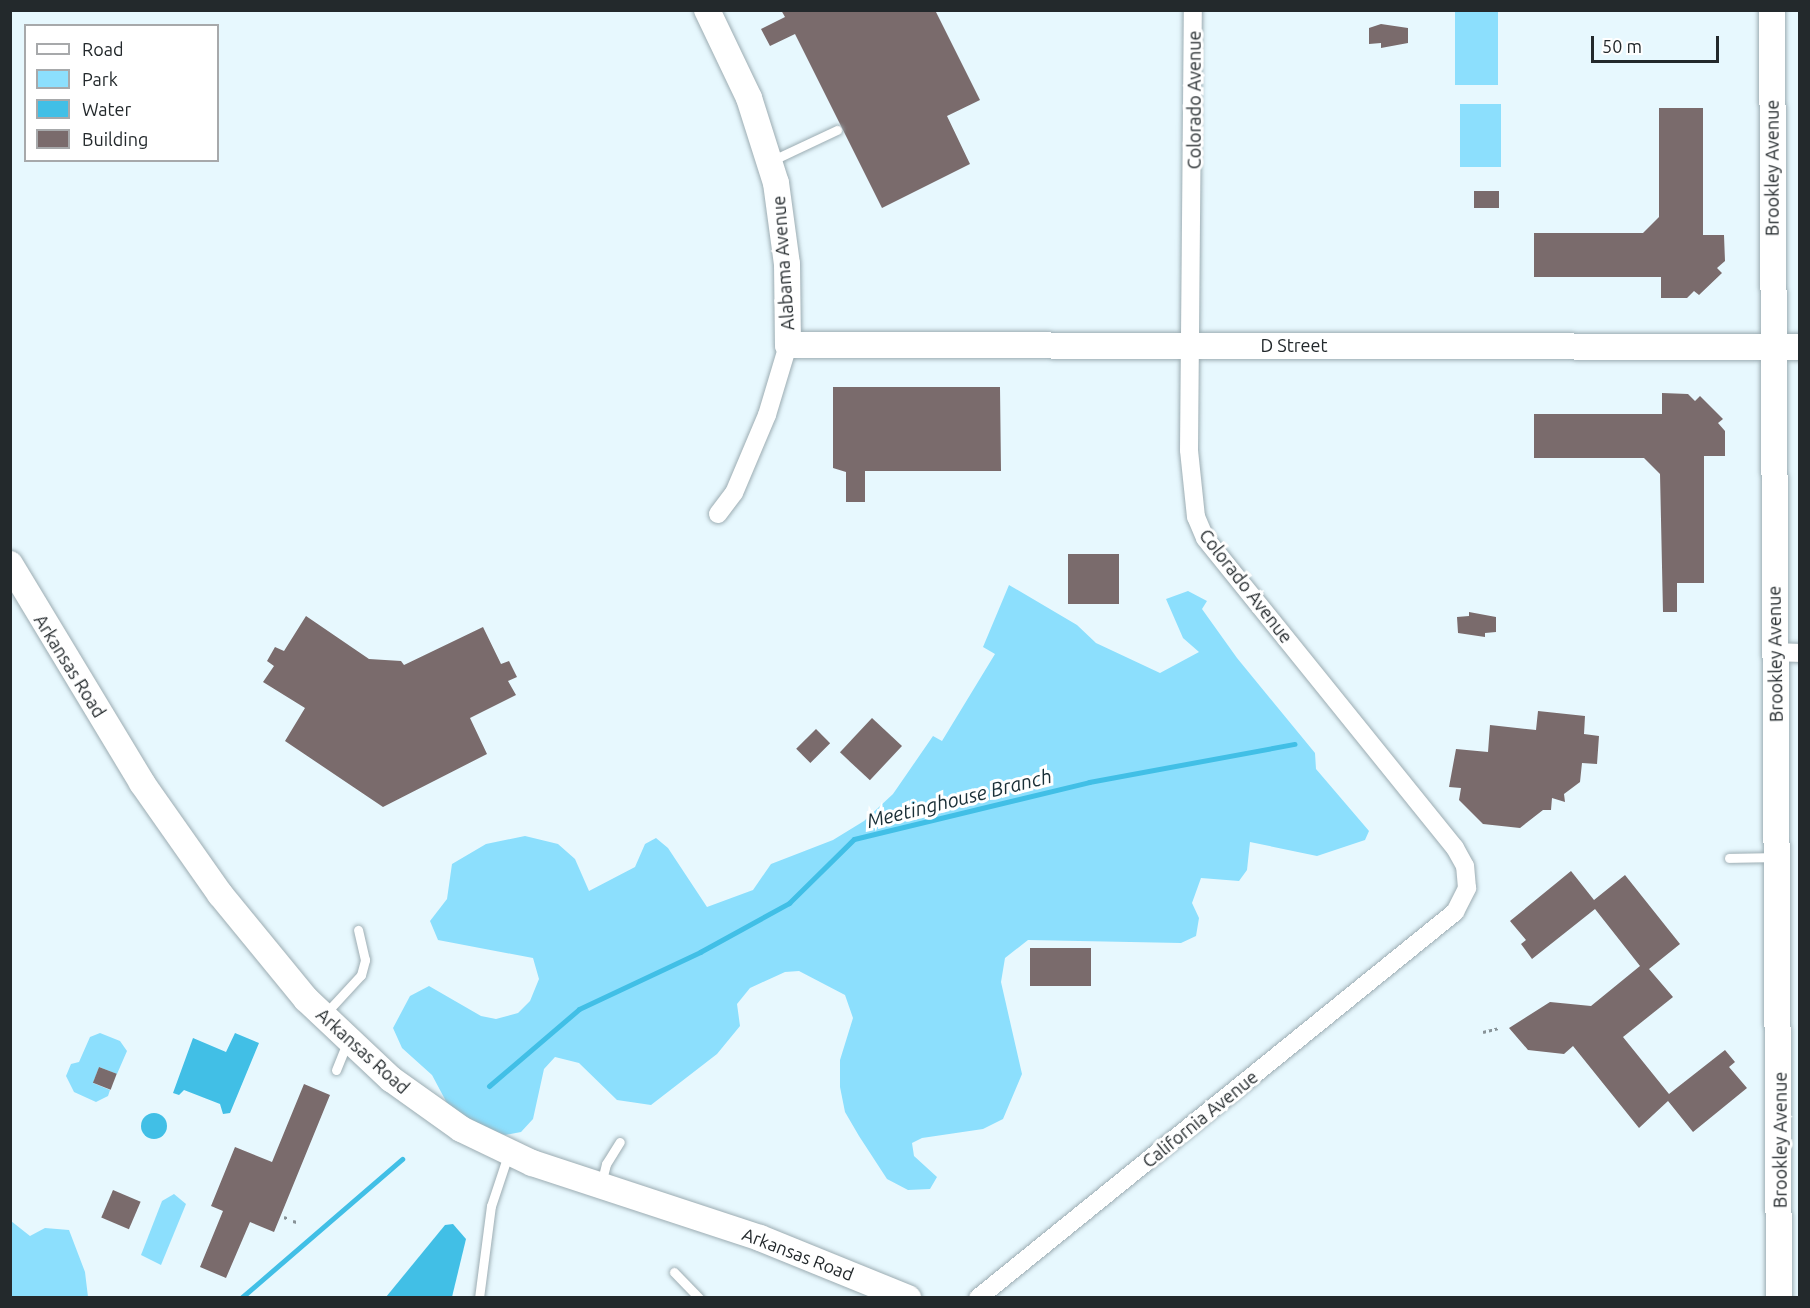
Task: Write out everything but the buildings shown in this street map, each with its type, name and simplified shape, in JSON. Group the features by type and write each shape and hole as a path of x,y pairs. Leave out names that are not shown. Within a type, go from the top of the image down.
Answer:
{"street":[{"name":"Alabama Avenue","path":"706,10 749,98 771,161 784,229 788,345 767,415 734,493 718,514"},
{"name":"Colorado Avenue","path":"1193,10 1192,345 1189,450 1199,528 1455,848 1465,867 1467,888 1459,907 1420,940"},
{"name":"Brookley Avenue","path":"1772,10 1772,347 1787,652 1778,857 1779,1298"},
{"name":"D Street","path":"788,345 1800,347"},
{"name":"Arkansas Road","path":"12,569 162,812 220,894 323,1016 348,1041 435,1113 509,1153 600,1186 760,1238 864,1288 908,1298"},
{"name":"California Avenue","path":"978,1298 1420,940"}],"lane":[{"path":"771,161 837,130"},
{"path":"1729,858 1778,857"},
{"path":"323,1016 361,975 364,960 358,930"},
{"path":"336,1070 348,1041"},
{"path":"600,1186 606,1164 620,1142"},
{"path":"479,1298 491,1206 509,1153"},
{"path":"674,1272 699,1298"}],"path":[{"path":"1483,1032 1499,1028"}],"green space":[{"path":"1455,11 1498,11 1498,85 1455,85"},
{"path":"1460,104 1501,104 1501,167 1460,167"},
{"path":"1009,585 1077,625 1096,643 1160,673 1199,652 1183,638 1166,599 1188,591 1207,601 1202,609 1237,658 1315,753 1316,769 1369,831 1365,840 1317,856 1250,842 1247,870 1239,881 1201,878 1192,903 1199,918 1196,936 1181,943 1028,940 1005,958 1001,982 1022,1074 1003,1119 983,1129 922,1138 912,1143 914,1156 937,1177 930,1189 908,1190 887,1179 859,1136 845,1112 840,1087 840,1060 853,1018 845,995 799,971 785,972 750,988 737,1004 740,1026 717,1054 651,1105 617,1100 579,1063 555,1057 544,1069 533,1119 521,1132 505,1135 479,1126 448,1105 432,1075 402,1048 393,1028 410,996 429,986 481,1016 496,1019 518,1013 530,1001 539,979 533,958 438,940 430,921 447,899 452,864 486,844 525,836 558,844 575,859 589,891 635,867 645,844 656,838 668,848 707,907 753,890 771,864 833,840 864,821 893,794 933,736 942,741 995,654 983,647"},
{"path":"100,1033 120,1041 127,1051 117,1074 99,1067 93,1083 110,1090 108,1096 96,1102 74,1092 66,1076 71,1064 79,1062 90,1037"},
{"path":"174,1194 186,1204 161,1265 141,1255 162,1201"},
{"path":"11,1221 30,1236 45,1228 69,1230 85,1272 88,1297 11,1297"}],"water":[{"path":"235,1033 259,1043 230,1113 223,1114 220,1104 184,1090 179,1095 173,1093 193,1038 226,1052"},
{"path":"154,1113 163,1117 167,1126 163,1135 154,1139 145,1135 141,1126 145,1117"},
{"path":"453,1224 466,1239 452,1297 386,1297 445,1225"}],"waterway":[{"name":"Meetinghouse Branch","path":"489,1086 579,1009 700,952 789,903 854,839 1089,782 1295,744"},
{"name":"Meetinghouse Branch","path":"241,1298 402,1159"}]}
